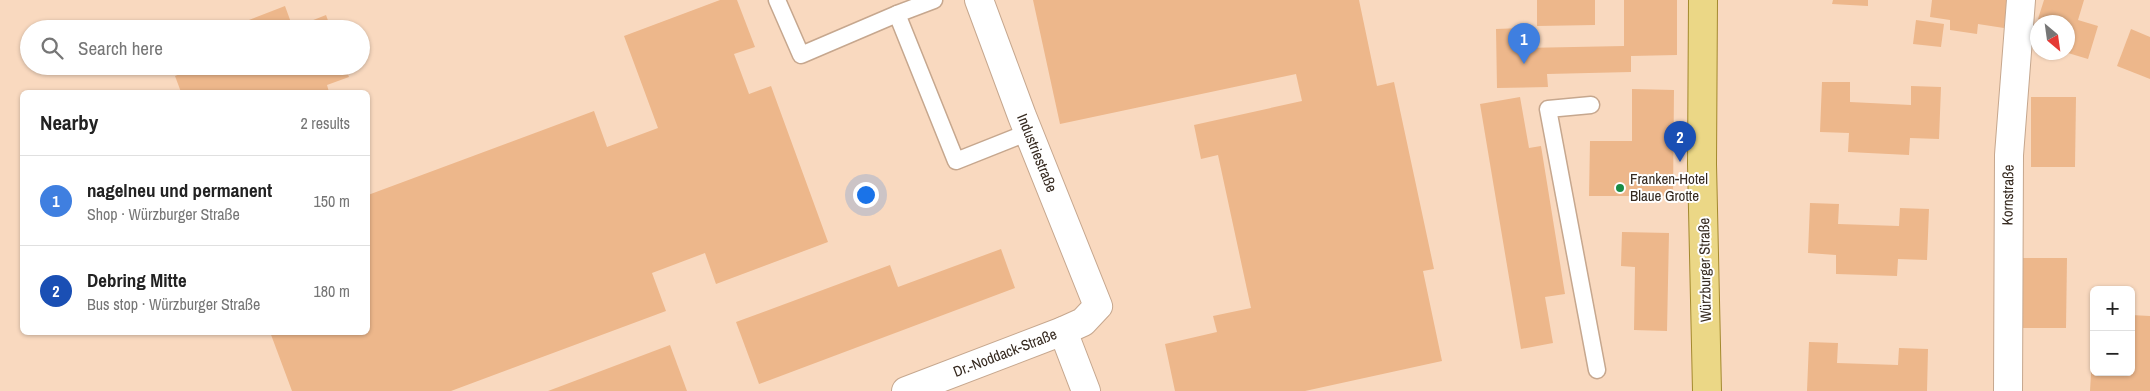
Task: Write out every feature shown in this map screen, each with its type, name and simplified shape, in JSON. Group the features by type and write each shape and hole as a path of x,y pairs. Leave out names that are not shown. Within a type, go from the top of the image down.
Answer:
{"main road":[{"name":"Würzburger Straße","path":"1703,0 1702,164 1708,391"}],"street":[{"name":"Industriestraße","path":"979,0 1098,306"},
{"name":"Kornstraße","path":"2008,391 2009,154 2021,0"},
{"name":"Dr.-Noddack-Straße","path":"906,391 1063,331 1083,322 1098,306"},
{"path":"1063,331 1086,391"}],"lane":[{"path":"777,0 801,55 934,0"},
{"path":"897,14 956,161 1029,132"},
{"path":"1591,105 1548,109 1597,370"}],"building":[{"path":"720,0 737,0 755,47 734,54 749,94 771,86 828,242 716,284 705,253 652,273 666,311 451,391 292,391 271,335 370,335 370,194 594,111 607,147 658,128 624,36"},
{"path":"1033,0 1359,0 1377,86 1394,82 1434,269 1423,271 1442,361 1305,391 1175,391 1165,344 1217,332 1213,316 1251,308 1218,155 1201,159 1194,125 1302,101 1296,74 1060,124"},
{"path":"1537,0 1595,0 1595,25 1537,26"},
{"path":"1624,0 1677,0 1677,55 1631,56 1631,72 1547,74 1548,87 1497,88 1496,29 1521,28 1522,48 1624,46"},
{"path":"1833,0 1868,0 1868,6 1832,4"},
{"path":"1932,0 2007,0 2004,28 1978,24 1977,34 1950,30 1950,20 1930,17"},
{"path":"2044,0 2084,0 2078,20 2098,26 2088,59 2075,55 2075,15 2039,15"},
{"path":"285,6 290,20 249,20"},
{"path":"326,15 328,20 313,20"},
{"path":"1916,20 1944,24 1941,47 1913,44"},
{"path":"2131,29 2150,37 2150,79 2117,66"},
{"path":"348,75 349,77 327,85 328,90 180,90 175,76"},
{"path":"1822,82 1850,82 1850,102 1911,105 1911,86 1941,87 1939,139 1910,138 1909,155 1848,152 1849,133 1820,132"},
{"path":"1632,89 1674,90 1673,196 1589,196 1590,141 1632,141"},
{"path":"1520,97 1529,148 1541,146 1565,294 1545,297 1553,343 1521,349 1480,104"},
{"path":"2031,97 2076,97 2075,167 2031,167"},
{"path":"1810,203 1839,204 1838,224 1899,226 1900,208 1929,209 1927,260 1898,259 1897,276 1836,274 1836,255 1808,253"},
{"path":"1622,232 1669,233 1667,331 1634,330 1635,267 1621,266"},
{"path":"1001,249 1015,288 759,384 736,322 890,265 898,287"},
{"path":"2023,258 2067,258 2066,328 2022,328"},
{"path":"2135,315 2150,316 2150,391 2090,391 2091,376 2135,376"},
{"path":"1809,342 1838,343 1837,363 1898,365 1899,348 1928,349 1927,391 1807,391"},
{"path":"670,345 687,391 548,391"}],"place":[{"name":"nagelneu und permanent","path":"1524,64"},
{"name":"Debring Mitte","path":"1680,162"},
{"name":"Franken-Hotel Blaue Grotte","path":"1620,188"}]}
